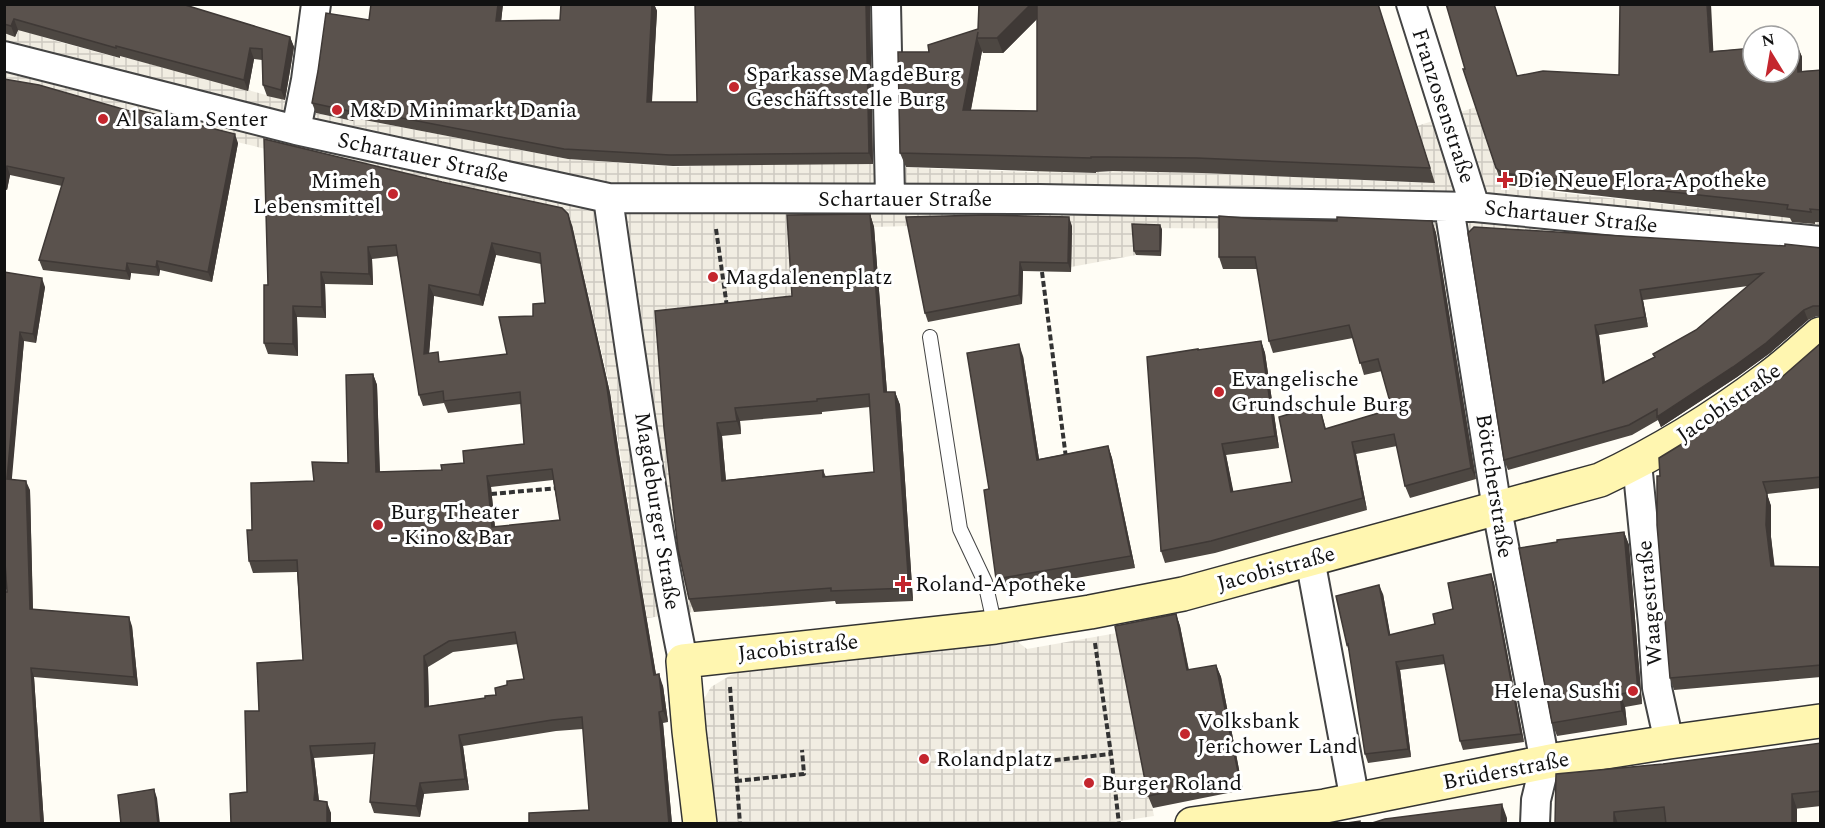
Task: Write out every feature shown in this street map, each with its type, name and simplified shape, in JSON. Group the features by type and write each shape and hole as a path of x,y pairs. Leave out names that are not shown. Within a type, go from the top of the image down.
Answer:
{"street":[{"path":"296,130 306,80 316,4"},
{"path":"886,4 890,198"},
{"name":"Franzosenstraße","path":"1411,4 1447,119 1462,207"},
{"name":"Schartauer Straße","path":"4,56 296,130 608,198 1040,199 1462,207 1821,241"},
{"name":"Magdeburger Straße","path":"608,198 653,490 683,661 688,731 699,824"},
{"name":"Böttcherstraße","path":"1462,207 1497,508 1545,763"},
{"name":"Jacobistraße","path":"683,661 995,627 1184,594 1600,480 1637,463 1695,430 1769,378 1821,334"},
{"name":"Waagestraße","path":"1637,463 1657,688 1669,742"},
{"path":"1310,559 1355,801"},
{"name":"Brüderstraße","path":"1192,824 1355,801 1545,763 1669,742 1821,721"},
{"path":"1535,824 1536,800 1545,763"}],"lane":[{"path":"930,337 960,529 985,582 995,627"}],"path":[{"path":"712,198 728,312"},
{"path":"1042,272 1066,463"},
{"path":"491,494 560,488"},
{"path":"1090,612 1119,824"},
{"path":"728,656 740,824"},
{"path":"736,781 804,774 802,750"},
{"path":"1010,765 1111,754"}],"shaded area":[{"path":"18,28 52,40 289,101 321,83 315,113 353,121 354,118 568,159 678,167 732,164 879,164 967,170 1202,173 1428,183 1433,177 1417,126 1476,107 1499,179 1508,187 1820,221 1820,259 1438,233 1342,229 1134,228 1136,255 1071,267 1072,226 989,224 872,227 797,309 730,317 694,612 647,618 609,384 572,225 566,219 5,88 4,34 15,36"},
{"name":"Rolandplatz","path":"1117,633 1154,816 1101,824 1064,822 1045,824 720,823 714,816 701,712 704,699 711,687 731,675 741,672 1018,642 1027,649"}],"building":[{"path":"4,4 182,4 290,37 281,90 263,85 262,49 250,48 244,80 116,46 116,48 14,19 11,26 4,24"},
{"path":"371,4 498,4 496,21 560,20 561,4 652,4 647,102 697,102 695,4 866,4 869,153 670,155 564,149 350,108 349,111 312,103 326,13 369,20"},
{"path":"979,4 1031,4 997,38 977,38 978,32 963,110 1037,111 1037,4 1378,4 1430,168 1197,158 900,153 898,52 929,52 928,45 978,29"},
{"path":"1446,4 1494,4 1517,76 1543,71 1619,75 1620,4 1707,4 1710,52 1741,49 1741,84 1801,84 1801,72 1821,70 1821,210 1810,209 1811,212 1787,209 1788,205 1502,173 1496,168 1463,69 1465,69"},
{"path":"4,79 39,85 133,112 134,109 235,134 208,272 157,261 156,267 127,263 126,271 39,260 64,178 7,166 4,175"},
{"path":"264,139 562,208 568,214 606,381 654,675 659,674 663,711 659,712 669,824 529,824 529,813 589,810 582,717 459,735 465,779 420,783 416,806 370,802 375,743 310,746 314,800 327,802 327,824 231,824 230,794 247,792 245,711 259,711 257,663 303,660 297,560 249,561 247,530 252,530 251,483 314,481 312,462 348,463 346,375 373,374 376,472 442,470 441,465 464,463 463,451 524,444 520,392 444,401 443,391 419,395 396,245 368,247 369,274 321,272 322,307 293,306 293,344 264,343 264,285 268,285","holes":["492,243 540,253 545,303 533,304 533,316 499,317 507,354 439,362 438,352 424,354 429,285 479,295","552,469 560,520 492,527 487,476","515,632 524,679 507,681 507,685 495,688 496,695 425,707 424,656 449,641"]},
{"path":"870,214 884,392 895,392 909,588 831,591 831,588 689,599 678,549 664,428 655,311 792,296 787,215","holes":["869,394 874,472 823,477 823,470 722,481 717,423 737,421 735,408"]},
{"path":"986,215 1069,217 1068,263 1020,262 1019,295 925,313 906,217"},
{"path":"1219,216 1337,221 1337,217 1432,221 1471,468 1405,486 1394,434 1352,442 1363,498 1211,541 1161,551 1147,357 1261,341 1275,436 1222,444 1231,492 1292,482 1279,417 1319,405 1325,429 1392,409 1378,359 1360,363 1349,325 1269,341 1255,257 1219,257"},
{"path":"1132,224 1160,225 1160,251 1134,251"},
{"path":"1474,227 1785,246 1785,244 1821,248 1821,306 1813,306 1804,310 1766,343 1657,417 1657,409 1629,425 1504,460 1468,233","holes":["1763,273 1696,330 1653,354 1655,357 1603,383 1595,325 1645,317 1640,290"]},
{"path":"4,272 42,278 33,334 20,332 7,479 26,481 30,609 129,617 134,677 31,668 41,824 4,824 4,592 7,592 4,548"},
{"path":"1821,343 1821,477 1763,482 1767,494 1766,525 1771,566 1821,567 1821,665 1670,678 1657,525 1659,458 1713,425 1782,377"},
{"path":"1019,344 1037,460 1108,446 1131,556 996,579 984,490 989,489 967,353"},
{"path":"1624,532 1638,691 1620,694 1622,711 1552,723 1519,548 1557,542 1557,540"},
{"path":"1491,574 1521,734 1460,741 1443,655 1396,662 1408,749 1365,754 1348,644 1336,596 1379,585 1389,635 1435,624 1433,614 1453,609 1448,583"},
{"name":"Volksbank Jerichower Land","path":"1176,614 1187,670 1216,665 1239,777 1148,796 1115,626"},
{"path":"1821,743 1821,791 1792,794 1792,824 1666,824 1664,807 1614,812 1614,824 1555,824 1556,774 1663,764"},
{"path":"154,789 158,824 121,824 118,795"},
{"path":"1502,804 1501,824 1369,824 1385,819"},
{"path":"1360,821 1360,824 1340,824"}],"place":[{"name":"Sparkasse MagdeBurg Geschäftsstelle Burg","path":"734,87"},
{"name":"M&D Minimarkt Dania","path":"337,110"},
{"name":"Al salam Senter","path":"103,119"},
{"name":"Die Neue Flora-Apotheke","path":"1505,180"},
{"name":"Mimeh Lebensmittel","path":"393,194"},
{"name":"Magdalenenplatz","path":"713,277"},
{"name":"Evangelische Grundschule Burg","path":"1219,392"},
{"name":"Burg Theater - Kino & Bar","path":"378,525"},
{"name":"Roland-Apotheke","path":"903,584"},
{"name":"Helena Sushi","path":"1633,691"},
{"name":"Volksbank Jerichower Land","path":"1185,734"},
{"name":"Rolandplatz","path":"924,759"},
{"name":"Burger Roland","path":"1089,783"}]}
